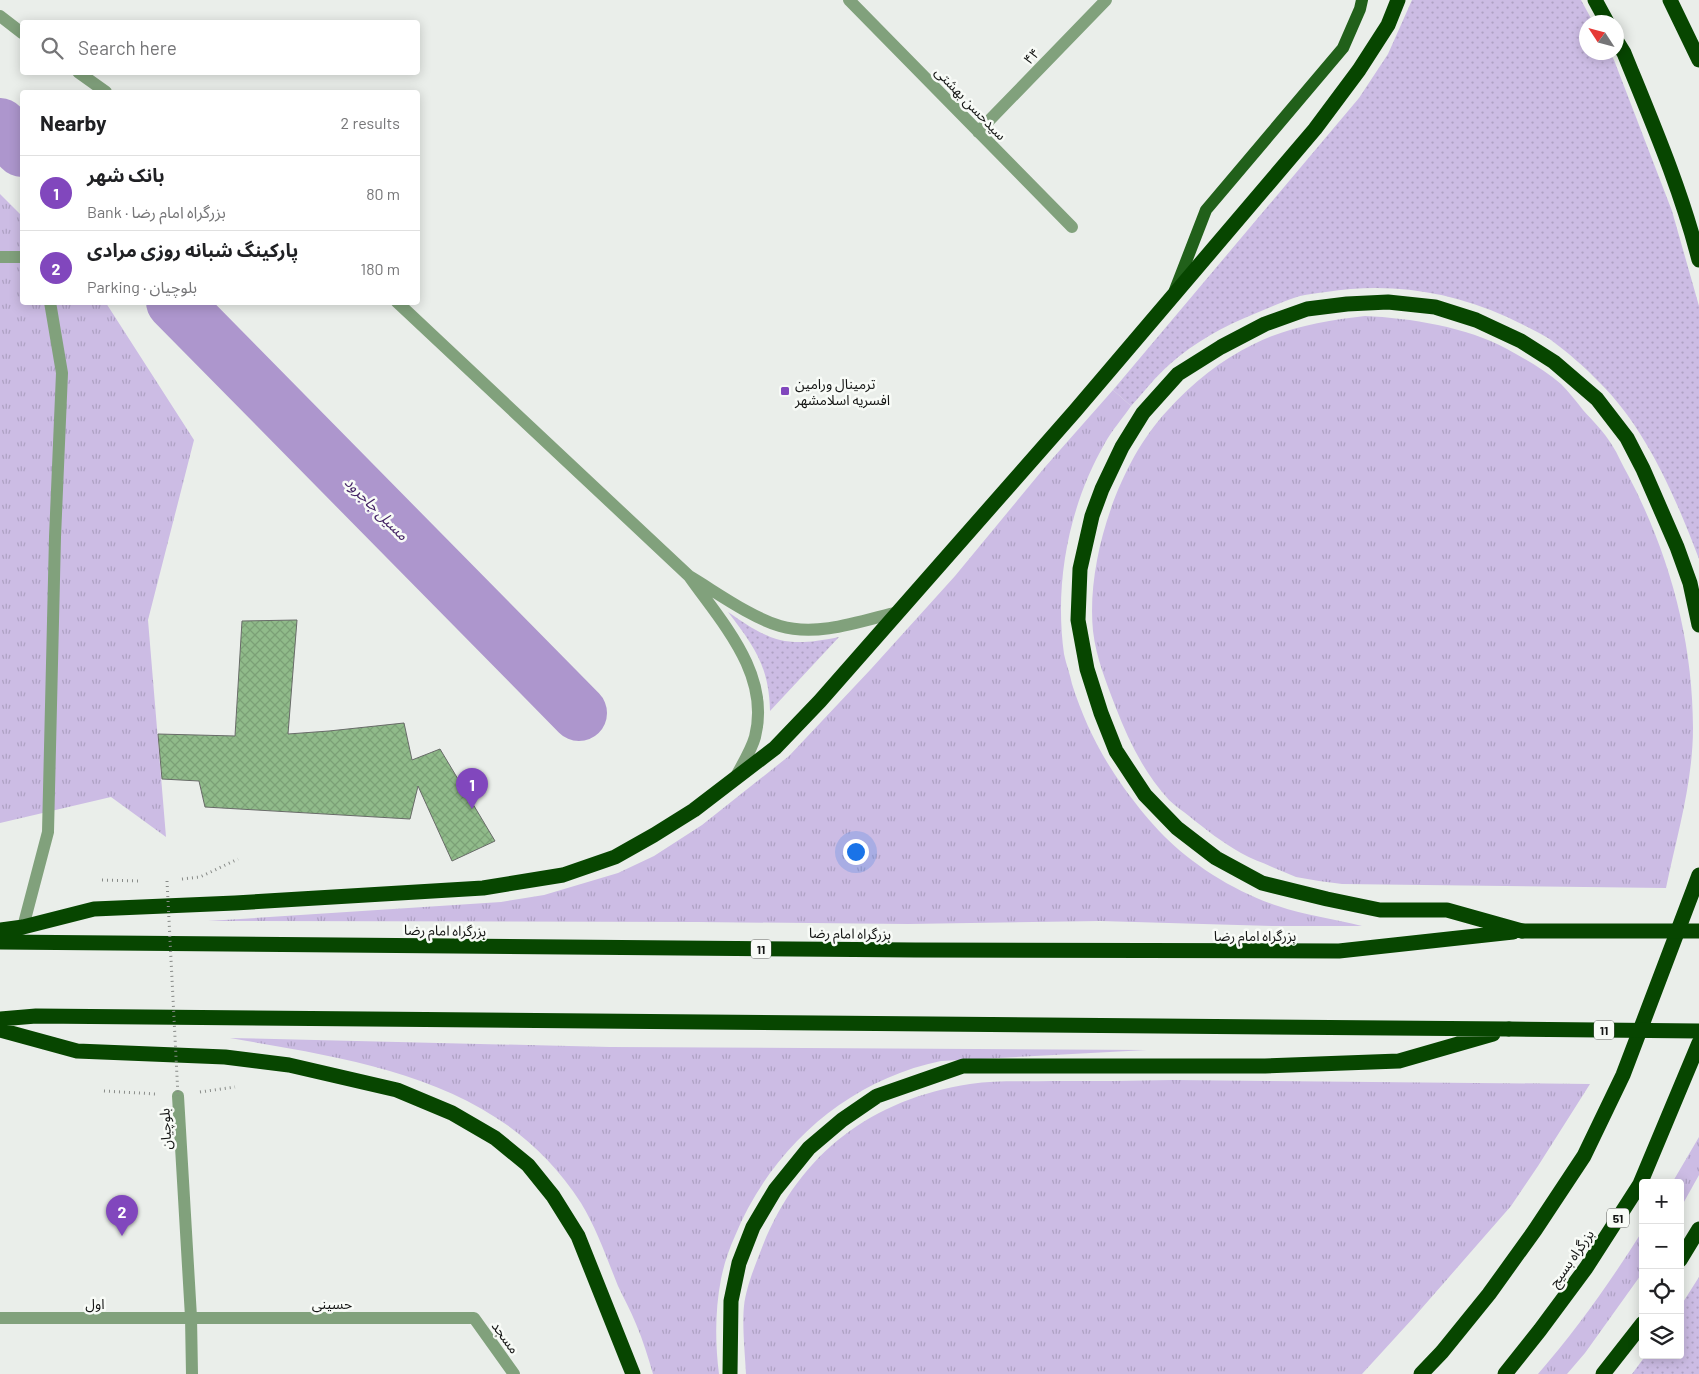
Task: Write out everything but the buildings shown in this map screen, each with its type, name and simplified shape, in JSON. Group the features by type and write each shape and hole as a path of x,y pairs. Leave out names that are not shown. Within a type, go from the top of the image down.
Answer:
{"highway":[{"path":"0,930 23,927 94,909 235,904 483,888 563,875 614,857 694,810 775,748 820,701 1075,411 1315,129 1359,70 1388,25 1398,0"},
{"path":"1595,0 1603,15"},
{"path":"1670,0 1699,60"},
{"path":"1624,54 1672,171 1699,260"},
{"path":"1522,932 1447,910 1380,910 1262,883 1216,858 1177,828 1145,795 1116,751 1101,713 1087,669 1078,620 1080,569 1092,516 1102,489 1122,447 1143,413 1178,374 1221,347 1274,321 1307,309 1347,304 1388,302 1436,307 1476,320 1521,341 1554,362 1597,399 1627,438 1647,478 1677,547 1690,583 1699,625"},
{"path":"1421,1374 1442,1352 1489,1294 1535,1230 1584,1156 1623,1075 1699,875"},
{"name":"بزرگراه امام رضا","path":"0,942 895,950 1339,951 1522,932 1699,931"},
{"name":"11","path":"0,1019 36,1016 1699,1031"},
{"path":"730,1374 731,1300 739,1263 753,1227 775,1190 809,1148 842,1120 877,1096 964,1066 1265,1066 1399,1061 1509,1029"},
{"path":"0,1030 77,1051 225,1057 289,1065 397,1090 452,1113 495,1138 528,1164 553,1196 578,1236 633,1374"},
{"name":"بزرگراه بسیج","path":"1505,1374 1586,1268 1640,1184 1699,1043"},
{"path":"1684,1253 1699,1229"},
{"path":"1603,1374 1639,1328"}],"main road":[{"path":"1173,296 1206,210 1343,48 1362,0"}],"street":[{"name":"سیدحسن بهشتی","path":"849,0 1072,227"},
{"name":"۴۴","path":"978,132 1106,0"},
{"path":"0,16 20,31"},
{"path":"82,75 103,90"},
{"path":"0,257 20,257"},
{"path":"23,927 48,832 55,537 62,373 51,305"},
{"path":"400,305 689,576 745,656 752,673 758,719 754,738 735,779"},
{"path":"689,576 765,620 781,626 815,629 839,626 898,612"},
{"name":"بلوچیان","path":"178,1096 191,1317 192,1374"},
{"name":"حسینی","path":"191,1317 474,1318"},
{"name":"اول","path":"0,1318 191,1317"},
{"name":"مسجد","path":"474,1318 514,1374"}],"path":[{"name":"بلوچیان","path":"178,1096 167,881 200,877 238,859"},
{"path":"102,880 148,881"}],"green space":[{"path":"1412,0 1581,0 1589,15 1579,15 1579,60 1614,60 1672,211 1699,306 1699,559 1670,488 1658,465 1631,420 1616,400 1588,371 1551,340 1507,317 1463,301 1418,291 1372,288 1349,289 1300,296 1221,329 1200,342 1165,369 1131,406 1113,390 1359,98 1388,54"},
{"path":"0,194 20,214 20,305 107,305 194,440 148,620 166,837 111,797 0,823"},
{"path":"1365,316 1401,319 1456,329 1491,341 1507,349 1542,369 1561,384 1602,431 1616,452 1643,505 1667,566 1676,598 1689,662 1693,728 1690,768 1684,808 1666,888 1342,884 1296,877 1234,849 1214,836 1169,800 1152,779 1132,745 1099,661 1094,641 1092,604 1100,544 1120,485 1134,457 1149,433 1167,411 1207,373 1230,357 1280,333 1323,322"},
{"path":"1113,390 1131,406 1105,443 1092,467 1082,492 1067,545 1061,600 1064,654 1082,712 1094,738 1108,764 1134,802 1164,836 1186,856 1213,875 1236,888 1270,903 1298,912 1362,926 1274,926 1100,921 908,924 208,921 501,902 544,895 618,873 654,856 702,825 789,756 955,576 1045,467"},
{"path":"728,612 756,630 780,640 805,642 839,637 770,711 767,681 758,657"},
{"path":"230,1038 610,1047 1147,1050 941,1061 907,1070 875,1084 844,1102 791,1147 769,1174 750,1204 735,1236 721,1279 718,1303 716,1338 719,1374 653,1374 639,1330 587,1213 549,1161 511,1128 470,1102 425,1083 378,1068 329,1056"},
{"path":"1173,1080 1590,1084 1511,1206 1362,1374 746,1374 743,1331 745,1299 754,1267 778,1212 797,1183 819,1158 844,1136 871,1117 934,1091 970,1084"},
{"path":"1699,1137 1699,1175 1684,1202 1684,1179 1674,1179"},
{"path":"1639,1236 1639,1278 1585,1353 1567,1374 1538,1374 1566,1340 1619,1268"},
{"path":"1699,1277 1699,1374 1632,1374 1643,1359 1684,1359 1684,1301"}],"waterway":[{"name":"مسیل جاجرود","path":"0,126 20,147"},
{"name":"مسیل جاجرود","path":"177,305 579,713"}],"place":[{"name":"ترمینال ورامین افسریه اسلامشهر","path":"785,391"},
{"name":"بانک شهر","path":"472,809"},
{"name":"پارکینگ شبانه روزی مرادی","path":"122,1236"}]}
